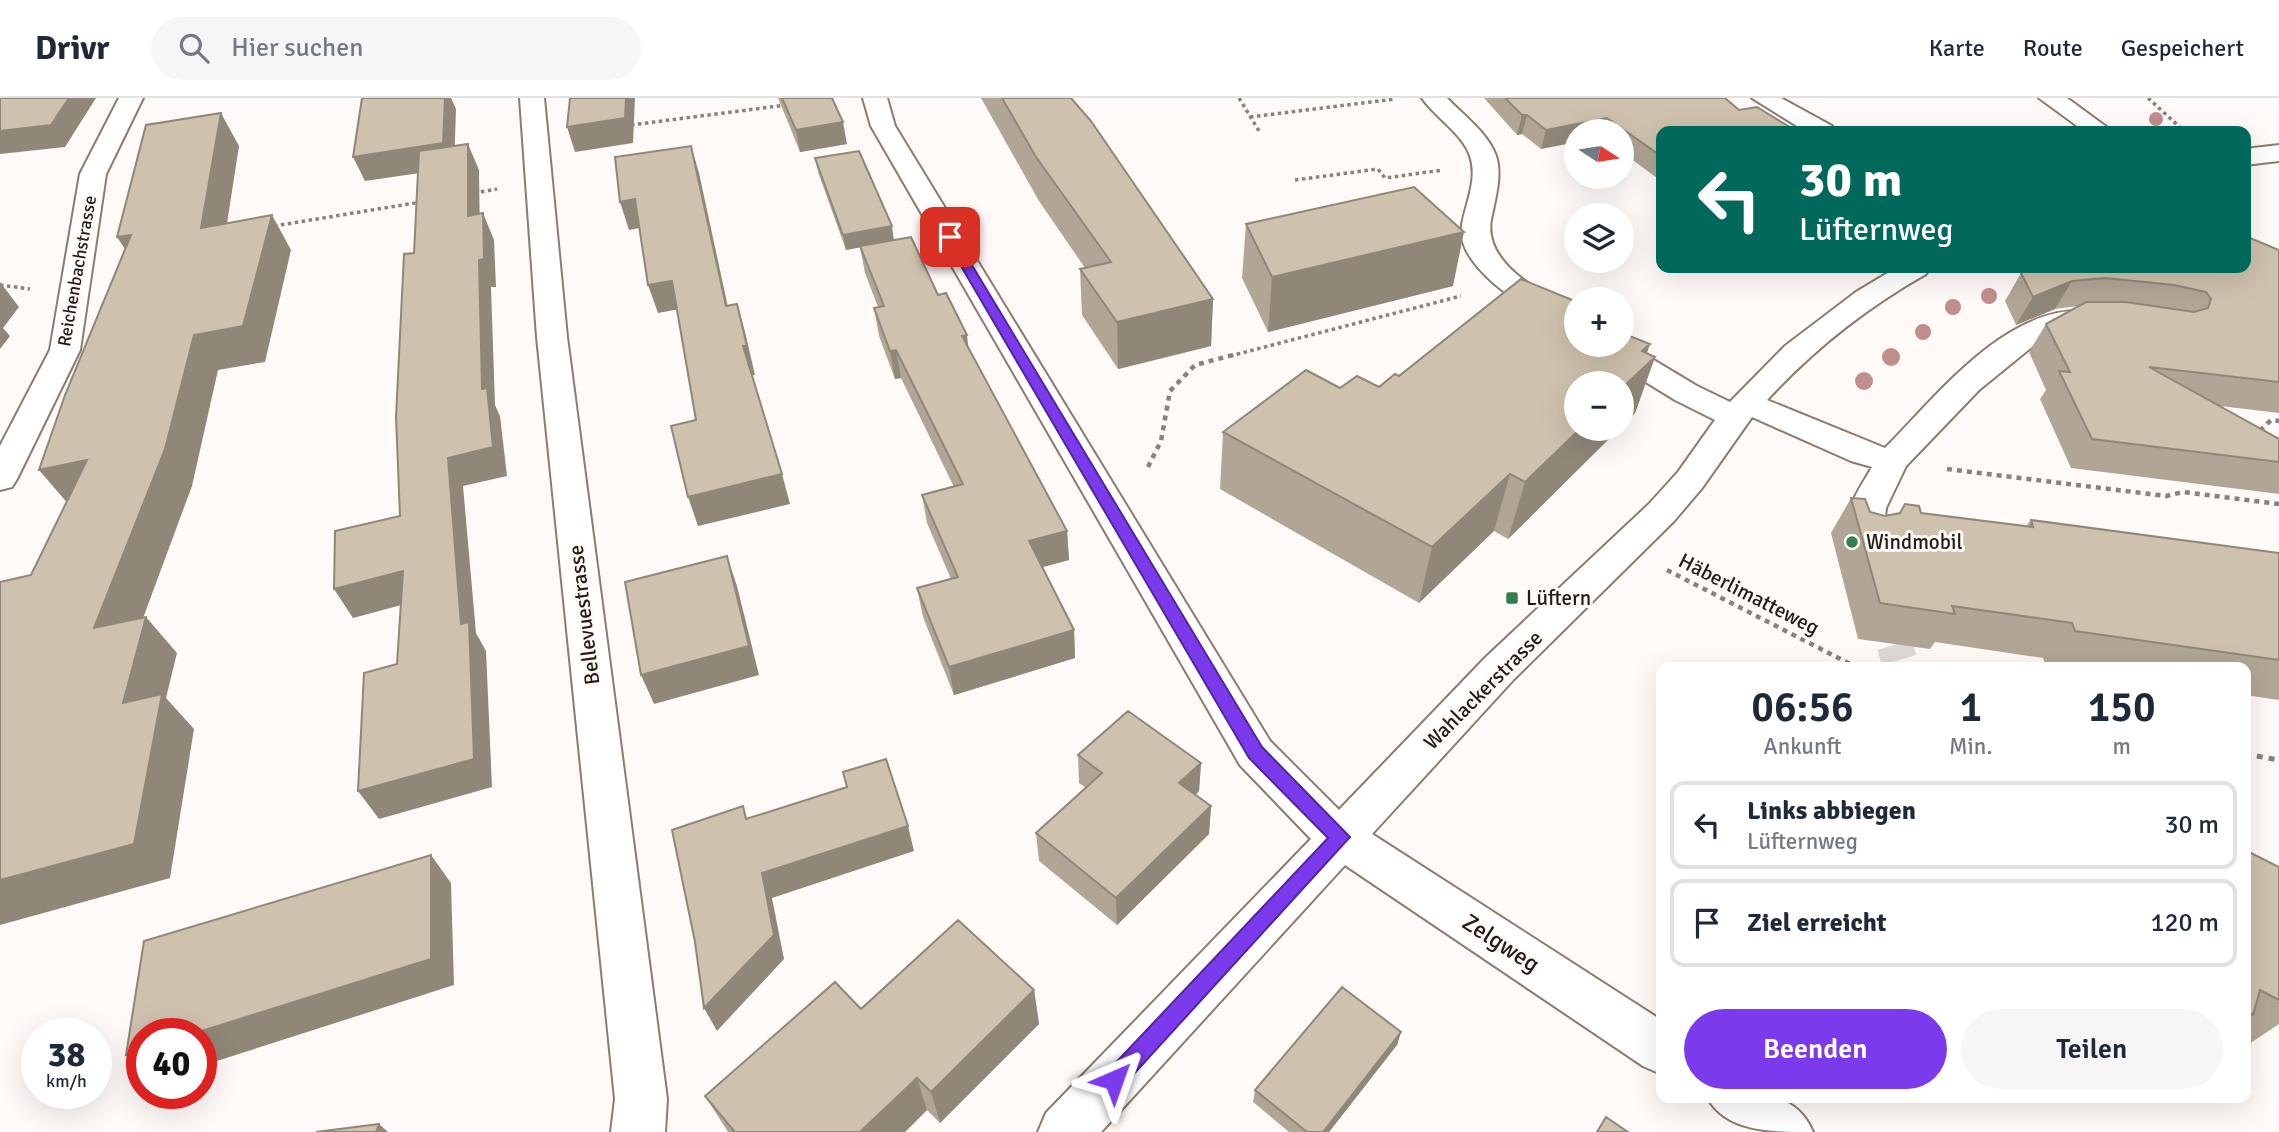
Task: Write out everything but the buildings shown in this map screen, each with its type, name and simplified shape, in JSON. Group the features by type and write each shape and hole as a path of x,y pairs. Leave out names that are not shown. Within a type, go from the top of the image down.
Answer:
{"street":[{"name":"Reichenbachstrasse","path":"0,479 65,349 93,174 131,98"},
{"name":"Bellevuestrasse","path":"532,98 552,337 641,1099 638,1132"},
{"name":"Zelgweg","path":"875,98 883,126 1255,752 1313,814 1340,837 1656,1046"},
{"path":"1434,98 1479,146 1487,164 1474,233 1484,259 1512,282 1564,317"},
{"path":"1764,98 1815,126"},
{"path":"2051,98 2093,126"},
{"path":"2251,156 2279,153"},
{"name":"Wahlackerstrasse","path":"1065,1132 1500,668 1563,613 1627,549 1700,469 1741,410 1821,332 1909,273"},
{"path":"1865,537 1864,524 1869,509 1892,461 1991,364 2042,326 2071,319 2126,323"},
{"path":"1628,357 1686,393 1892,461"},
{"path":"1742,1103 1786,1132"}],"path":[{"path":"1239,98 1259,131"},
{"path":"1250,117 1403,98"},
{"path":"2148,98 2179,126"},
{"path":"630,125 791,105"},
{"path":"1295,180 1378,169 1385,178 1487,164"},
{"path":"472,193 539,182"},
{"path":"271,227 432,200"},
{"path":"1148,467 1161,441 1170,391 1195,365 1512,282"},
{"path":"2266,440 2259,430 2271,420 2279,421"},
{"path":"1892,461 2166,496 2183,492 2279,505"},
{"name":"Häberlimatteweg","path":"1627,549 1846,662"},
{"path":"2251,755 2279,760"}],"tunnel":[{"path":"1880,593 1899,660"}],"place":[{"name":"Windmobil","path":"1852,542"},
{"name":"Lüftern","path":"1512,598"}],"route":[{"path":"950,237 1255,752 1313,814 1340,837 1114,1080"}]}
